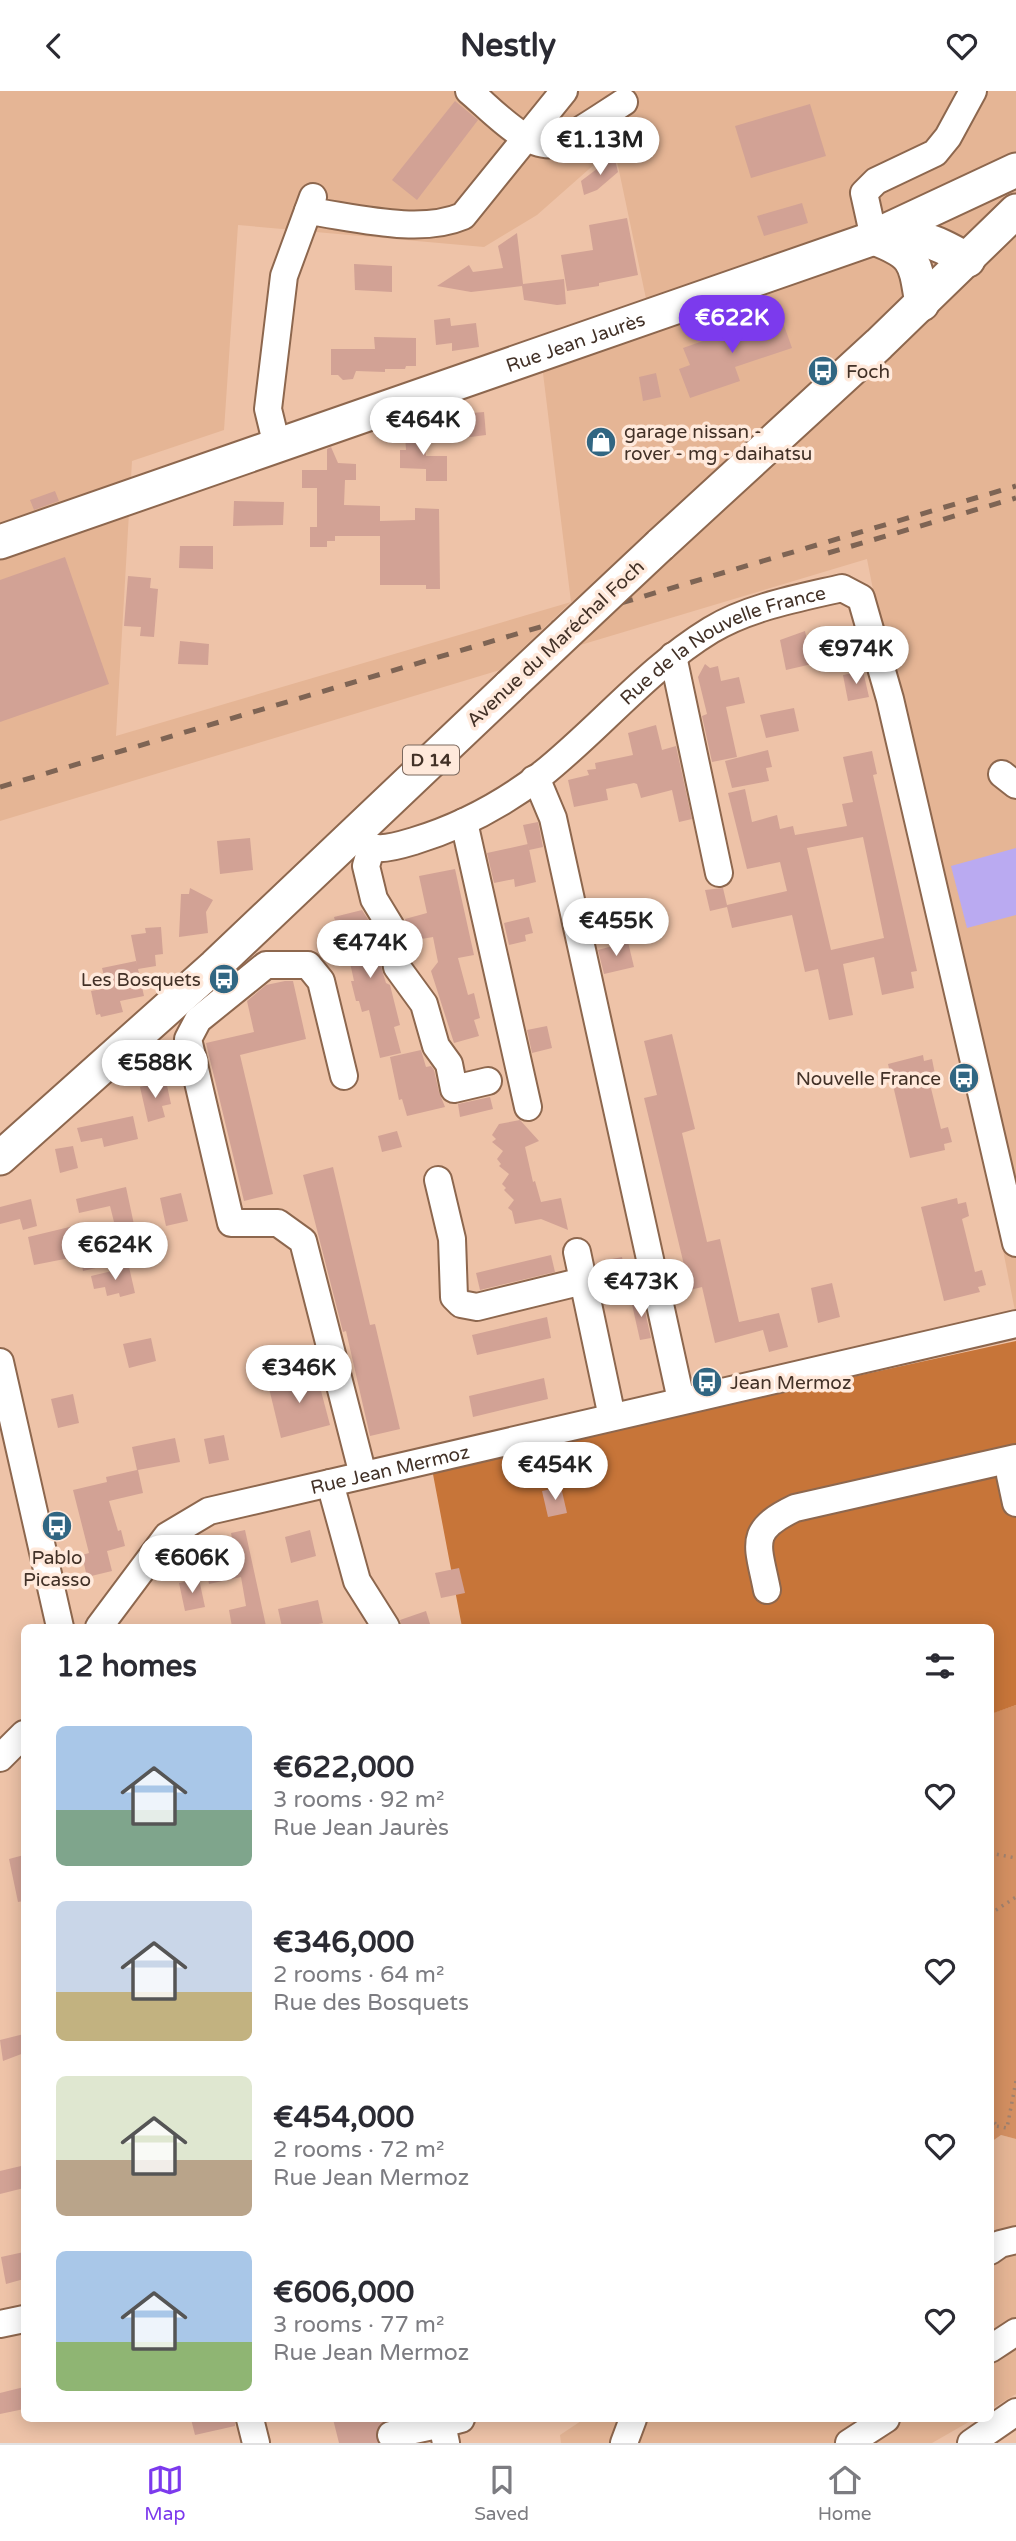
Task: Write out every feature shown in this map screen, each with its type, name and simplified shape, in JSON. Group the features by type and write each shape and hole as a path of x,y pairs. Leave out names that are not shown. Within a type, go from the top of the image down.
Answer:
{"main road":[{"path":"874,238 885,229 939,207 1016,170"},
{"path":"939,207 960,216 978,251"},
{"name":"Avenue du Maréchal Foch","path":"0,1158 215,966 361,842 510,686 922,304 1016,211"},
{"path":"874,238 914,237 978,251"},
{"path":"874,238 900,248 907,255 917,273 922,304"},
{"name":"Rue Jean Jaurès","path":"0,542 874,238"}],"street":[{"path":"469,91 526,138 539,143 556,143 624,102"},
{"path":"277,446 268,409 283,289 291,254 310,204 422,226 448,223 463,216 470,209 564,91"},
{"path":"874,238 864,193 876,181 935,153 948,137 973,91"},
{"name":"Rue de la Nouvelle France","path":"361,842 391,848 464,823 534,779 673,656 713,628 770,605 842,588 860,598 890,699 1016,1243"},
{"path":"673,656 719,873"},
{"path":"534,779 553,818 681,1400"},
{"path":"464,823 528,1107"},
{"path":"361,842 373,899 391,927 397,967 424,1003 436,1046 449,1064 454,1089 488,1081"},
{"path":"344,1076 321,981 308,965 266,965 198,1020 188,1039 231,1223 278,1223 303,1241 363,1475"},
{"path":"438,1180 452,1239 454,1297 461,1304 477,1307 583,1281"},
{"path":"577,1252 612,1416"},
{"name":"Rue Jean Mermoz","path":"101,1624 167,1536 209,1511 1016,1324"},
{"path":"0,1362 59,1624"},
{"path":"767,1590 758,1546 759,1537 763,1528 776,1517 795,1507 1013,1467 1016,1503"},
{"path":"330,1483 357,1581 384,1624"},
{"path":"0,1758 21,1737"},
{"path":"994,2248 1000,2244 1016,2241"},
{"path":"0,2324 21,2320"},
{"path":"994,2346 1016,2332"},
{"path":"971,2443 1016,2412"},
{"path":"251,2422 256,2443"},
{"path":"624,2443 631,2422"},
{"path":"849,2443 881,2422"},
{"path":"391,2435 450,2428"}],"path":[{"path":"994,1854 1016,1858"},
{"path":"994,1911 1016,1897"},
{"path":"994,2126 1007,2128 1016,2081"},
{"path":"994,2122 997,2126"}],"shaded area":[{"path":"0,91 1016,91 1016,1316 867,559 577,646 650,579 571,602 500,670 0,821","holes":["614,147 652,327 542,365 571,602 116,736 132,461 224,430 238,225 484,247 537,215"]},
{"path":"1016,848 1016,915 967,928 951,866"},
{"path":"1016,1341 1016,1705 994,1713 994,1624 461,1624 432,1469"},
{"path":"1016,1705 1016,2139 1001,2135 994,2140 994,1713"},
{"path":"1001,2135 1016,2139 1016,2394 994,2407 994,2139"},
{"path":"580,2422 969,2422 932,2443 561,2443 560,2435"}],"building":[{"path":"455,101 478,120 417,200 392,180"},
{"path":"810,104 826,156 751,178 735,126"},
{"path":"614,156 618,172 597,190 584,195 581,181"},
{"path":"802,203 808,223 764,236 757,216"},
{"path":"627,218 638,275 599,283 599,286 567,291 561,255 593,250 589,225"},
{"path":"517,233 523,284 564,279 566,304 524,300 522,286 471,292 437,286 469,265 473,272 503,268 498,246"},
{"path":"354,264 392,266 392,292 355,290"},
{"path":"780,314 792,348 735,367 740,381 690,398 679,369 690,365 683,348"},
{"path":"450,318 451,326 476,323 479,347 452,351 452,343 436,345 434,320"},
{"path":"374,337 416,338 416,366 385,369 385,372 356,371 353,379 343,380 338,375 331,375 331,349 375,349"},
{"path":"656,373 661,397 643,401 639,377"},
{"path":"484,412 486,435 463,438 461,414"},
{"path":"424,427 426,456 447,456 447,481 426,481 426,469 400,468 400,450 406,450 405,435 410,435 409,428"},
{"path":"331,447 338,463 356,464 356,480 345,480 344,505 380,506 380,521 415,520 415,508 439,509 440,589 426,589 426,585 380,585 380,536 335,536 335,541 327,541 327,547 310,547 310,527 317,527 317,488 302,488 302,470 327,470 327,449"},
{"path":"55,491 59,501 34,510 30,500"},
{"path":"234,501 284,502 283,525 233,526"},
{"path":"180,546 213,546 213,569 179,568"},
{"path":"65,557 109,684 0,722 0,580"},
{"path":"128,576 151,578 150,588 158,589 154,637 140,636 141,627 124,626"},
{"path":"805,631 812,664 786,670 780,640"},
{"path":"180,641 209,644 208,665 178,664"},
{"path":"705,664 710,668 718,666 721,681 739,677 745,703 726,707 737,757 712,762 702,716 707,714 698,677"},
{"path":"863,671 869,697 848,701 843,675"},
{"path":"794,708 799,731 766,738 760,715"},
{"path":"656,725 662,750 676,746 692,819 679,822 672,790 641,798 637,784 634,783 606,789 608,800 574,807 568,780 589,775 587,770 596,769 595,763 633,755 628,733"},
{"path":"768,750 772,767 766,768 769,781 732,788 725,761"},
{"path":"872,751 877,774 873,775 917,971 911,972 914,988 882,995 874,957 843,964 853,1015 829,1020 818,969 805,972 792,915 732,928 727,907 710,911 705,890 723,888 727,905 787,891 780,862 747,869 728,793 745,789 752,822 777,815 780,829 793,826 795,835 847,826 842,804 853,802 843,757","holes":["863,837 884,938 831,950 807,848"]},
{"path":"538,822 543,847 529,850 523,825"},
{"path":"250,838 253,870 220,874 217,841"},
{"path":"528,844 536,882 515,887 514,879 494,883 487,853"},
{"path":"455,869 474,955 458,958 468,995 474,993 480,1018 474,1020 479,1036 454,1043 431,971 438,962 433,937 410,941 405,919 427,913 419,876"},
{"path":"190,888 213,900 206,912 208,933 179,937 181,894 189,894"},
{"path":"362,910 373,927 382,970 386,983 390,985 400,1025 394,1027 401,1053 380,1058 369,1010 362,1012 359,1001 356,1001 344,935 339,937 334,917"},
{"path":"529,917 533,933 525,935 526,941 509,945 504,923"},
{"path":"161,927 163,954 155,955 156,966 138,969 144,996 120,1001 123,1012 101,1017 100,1014 96,1015 91,991 107,988 102,968 136,961 137,965 131,935 146,933 145,928"},
{"path":"628,942 634,967 604,974 598,950"},
{"path":"293,981 306,1039 240,1055 273,1194 244,1201 206,1043 254,1032 247,1001 266,985"},
{"path":"547,1026 552,1048 532,1053 527,1030"},
{"path":"672,1034 695,1129 682,1133 707,1242 720,1239 739,1322 779,1313 788,1347 769,1352 763,1330 715,1343 702,1287 690,1290 644,1098 657,1095 644,1041"},
{"path":"421,1050 426,1067 431,1066 434,1070 445,1107 407,1116 402,1099 399,1100 390,1057"},
{"path":"923,1055 924,1061 932,1059 935,1074 928,1076 941,1129 948,1127 952,1142 944,1144 945,1150 910,1158 888,1064"},
{"path":"166,1081 171,1104 162,1106 165,1117 148,1122 140,1087"},
{"path":"490,1097 493,1109 460,1117 458,1104"},
{"path":"133,1116 138,1139 104,1147 102,1138 81,1142 77,1128"},
{"path":"520,1120 539,1141 525,1147 541,1202 561,1198 568,1230 541,1219 515,1224 512,1211 508,1208 514,1200 502,1184 509,1174 499,1166 501,1164 497,1159 503,1151 492,1142 496,1139 492,1135 499,1124"},
{"path":"397,1131 402,1147 382,1152 378,1136"},
{"path":"73,1146 78,1168 60,1173 55,1149"},
{"path":"333,1167 370,1325 375,1324 400,1429 370,1436 346,1331 343,1332 303,1175"},
{"path":"126,1187 136,1234 118,1238 110,1206 79,1213 76,1199"},
{"path":"181,1193 188,1221 166,1226 160,1198"},
{"path":"957,1198 958,1204 966,1202 969,1216 962,1219 975,1272 982,1270 986,1285 978,1287 980,1292 944,1301 921,1207"},
{"path":"31,1199 37,1226 23,1230 20,1219 0,1224 0,1207"},
{"path":"82,1224 89,1252 97,1250 100,1267 83,1271 80,1256 34,1265 28,1237"},
{"path":"551,1255 555,1272 480,1290 476,1273"},
{"path":"622,1257 630,1296 617,1299 607,1260"},
{"path":"129,1267 135,1293 120,1297 119,1293 107,1296 105,1287 94,1289 91,1276"},
{"path":"832,1283 840,1317 818,1323 811,1288"},
{"path":"642,1298 651,1338 640,1340 631,1300"},
{"path":"547,1317 551,1338 477,1355 472,1335"},
{"path":"151,1338 156,1361 129,1368 123,1344"},
{"path":"316,1372 330,1425 281,1438 268,1384"},
{"path":"544,1378 548,1399 473,1417 469,1396"},
{"path":"73,1394 79,1423 58,1428 51,1399"},
{"path":"224,1435 229,1460 209,1464 204,1439"},
{"path":"175,1438 180,1462 138,1470 143,1493 109,1501 125,1546 107,1551 112,1571 87,1577 82,1555 89,1553 73,1490 107,1482 106,1477 137,1470 132,1447"},
{"path":"561,1487 567,1513 548,1517 542,1491"},
{"path":"245,1530 266,1624 231,1624 229,1610 246,1606 241,1577 209,1584 205,1561 235,1554 231,1533"},
{"path":"310,1530 316,1556 291,1563 285,1537"},
{"path":"459,1568 465,1593 441,1598 435,1573"},
{"path":"199,1579 205,1607 185,1611 179,1583"},
{"path":"318,1600 323,1623 281,1624 278,1609"},
{"path":"426,1611 430,1624 401,1624 400,1620"},
{"path":"21,1856 21,1902 18,1902 9,1859"},
{"path":"21,2035 21,2054 3,2061 0,2040"},
{"path":"21,2166 21,2189 0,2194 0,2171"},
{"path":"21,2253 21,2280 6,2284 1,2257"},
{"path":"21,2388 21,2410 0,2414 0,2393"},
{"path":"192,2422 235,2422 235,2426 195,2435"},
{"path":"334,2422 384,2422 376,2431 378,2443 339,2443"}],"railway":[{"path":"0,787 1016,486"},
{"path":"828,553 1016,498"}],"place":[{"name":"Foch","path":"823,371"},
{"name":"garage nissan - rover - mg - daihatsu","path":"601,442"},
{"name":"Les Bosquets","path":"224,979"},
{"name":"Nouvelle France","path":"964,1078"},
{"name":"Jean Mermoz","path":"707,1382"},
{"name":"Pablo Picasso","path":"57,1526"}]}
